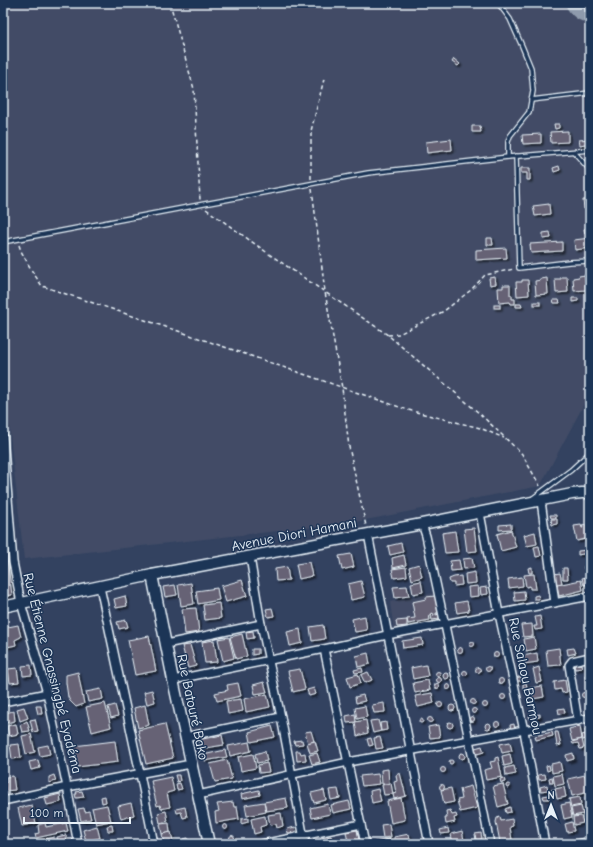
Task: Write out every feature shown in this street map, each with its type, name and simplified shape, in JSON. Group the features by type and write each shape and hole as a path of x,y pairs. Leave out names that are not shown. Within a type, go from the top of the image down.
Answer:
{"main road":[{"name":"Avenue Diori Hamani","path":"3,607 152,575 480,513 572,494 590,494"},
{"name":"Rue Batouré Bako","path":"152,575 185,737 209,844"}],"street":[{"name":"Rue Étienne Gnassingbé Eyadéma","path":"3,435 13,562 21,603 47,693 78,844"},
{"path":"541,501 555,603"},
{"name":"Rue Salaou Barmou","path":"480,513 545,844"},
{"path":"422,524 426,536 445,624 490,844"},
{"path":"368,534 429,844"},
{"path":"250,557 261,624 281,717 305,844"},
{"path":"100,587 154,844"},
{"path":"173,680 387,635 590,596"},
{"path":"166,644 261,624"},
{"path":"324,649 365,844"},
{"path":"578,721 569,665 572,661 590,657"},
{"path":"3,702 47,693"},
{"path":"185,737 281,717"},
{"path":"198,795 348,762 590,718"},
{"path":"3,801 67,787 191,764"},
{"path":"262,844 361,824"},
{"path":"577,844 590,842"}],"lane":[{"path":"498,3 510,19 530,68 533,90 529,112 510,136 508,142 508,157"},
{"path":"531,100 590,93"},
{"path":"3,242 311,183 387,170 516,156 590,150"},
{"path":"574,152 590,170"},
{"path":"516,156 519,268 590,261"},
{"path":"525,504 571,470 590,451"}],"path":[{"path":"170,3 194,89 200,205 388,335 480,414 522,454 540,486"},
{"path":"324,79 311,131 311,183 325,292 342,388 349,447 365,520"},
{"path":"17,240 21,251 42,286 408,410 480,428 506,439"},
{"path":"388,335 399,334 444,311 471,290 485,275 519,268"}],"shaded area":[{"path":"3,3 590,3 590,393 540,486 350,523 24,559 3,372"},
{"path":"434,593 439,620 394,630 390,602"}],"building":[{"path":"454,59 460,64 458,66 452,62"},
{"path":"554,124 559,124 559,128 555,129"},
{"path":"472,126 480,126 481,132 472,132"},
{"path":"568,131 568,142 551,143 550,132"},
{"path":"541,134 541,143 523,144 522,135"},
{"path":"451,139 452,150 427,153 426,142"},
{"path":"590,139 590,143 580,145 579,140"},
{"path":"559,166 560,170 554,172 553,168"},
{"path":"521,168 530,168 530,180 527,180 527,173 521,173"},
{"path":"583,200 590,200 590,209 584,209"},
{"path":"549,204 550,214 535,216 533,206"},
{"path":"590,228 590,234 585,234 584,229"},
{"path":"550,232 551,238 543,239 543,233"},
{"path":"487,238 492,238 493,245 487,245"},
{"path":"590,238 590,248 575,250 574,240"},
{"path":"562,242 562,251 531,253 530,244"},
{"path":"506,248 507,258 476,260 476,250"},
{"path":"585,275 586,290 574,291 573,278"},
{"path":"495,277 496,284 490,285 489,278"},
{"path":"561,277 567,277 568,292 556,293 555,279 561,279"},
{"path":"547,278 548,294 536,295 535,281"},
{"path":"522,280 528,280 529,295 517,296 516,282 522,282"},
{"path":"503,285 510,285 510,295 512,295 512,299 515,299 515,304 511,304 510,302 499,303 498,288 503,288"},
{"path":"572,298 578,298 578,301 572,302"},
{"path":"553,300 559,300 560,303 554,303"},
{"path":"534,302 540,302 540,305 534,305"},
{"path":"516,304 521,304 522,307 516,307"},
{"path":"494,305 500,305 500,308 494,308"},
{"path":"550,515 556,515 556,518 551,518"},
{"path":"551,519 557,519 557,524 552,525"},
{"path":"590,523 590,538 577,541 574,526 581,525 583,528 582,526 587,525 588,527 588,524"},
{"path":"511,524 511,529 499,530 499,525"},
{"path":"474,528 477,551 467,552 464,529"},
{"path":"3,530 12,595 3,596"},
{"path":"511,530 516,547 501,551 497,534"},
{"path":"455,531 458,552 445,553 442,533"},
{"path":"535,532 537,544 527,546 524,535"},
{"path":"401,543 403,552 390,555 388,546"},
{"path":"539,546 541,556 536,557 534,547"},
{"path":"588,550 588,553 578,555 578,551"},
{"path":"351,554 354,567 342,570 339,556"},
{"path":"404,555 406,565 393,568 392,558"},
{"path":"472,558 474,568 464,569 463,559"},
{"path":"459,560 461,570 451,571 450,561"},
{"path":"309,562 312,576 299,579 296,564"},
{"path":"419,564 422,577 412,580 409,567"},
{"path":"588,565 589,568 584,569 584,566"},
{"path":"287,567 289,580 276,581 275,569"},
{"path":"406,567 407,576 394,578 392,569"},
{"path":"532,567 532,573 529,573 528,568"},
{"path":"563,568 567,568 568,579 563,579"},
{"path":"475,572 476,583 466,584 465,574"},
{"path":"560,573 562,583 557,584 554,574"},
{"path":"534,574 536,589 530,589 530,586 526,587 524,575"},
{"path":"461,576 462,585 454,586 454,583 450,583 449,579"},
{"path":"590,576 590,584 584,585 582,578"},
{"path":"522,577 523,586 509,588 508,579"},
{"path":"242,580 247,596 226,602 221,586"},
{"path":"581,580 583,590 559,596 557,585"},
{"path":"361,581 365,597 351,600 348,584"},
{"path":"421,581 423,592 413,594 411,583"},
{"path":"191,583 194,604 181,606 178,585"},
{"path":"175,585 177,595 165,597 163,587"},
{"path":"407,586 409,596 395,598 393,587"},
{"path":"478,586 479,596 469,597 468,587"},
{"path":"487,587 488,594 481,595 480,588"},
{"path":"217,588 219,600 198,604 196,591"},
{"path":"524,591 525,600 515,601 514,592"},
{"path":"538,595 539,599 534,599 534,596"},
{"path":"125,596 127,606 116,608 114,599"},
{"path":"435,596 438,613 436,613 436,615 439,614 439,619 432,620 431,616 434,615 433,613 431,614 432,615 429,615 430,620 408,624 407,619 415,618 412,602 426,599 426,597"},
{"path":"467,601 469,611 457,613 455,603"},
{"path":"219,603 221,618 205,620 203,605"},
{"path":"196,608 199,632 185,634 182,609"},
{"path":"272,608 274,616 268,617 266,609"},
{"path":"365,616 367,630 355,632 352,619"},
{"path":"540,616 542,629 535,630 534,626 537,626 535,617"},
{"path":"126,620 128,627 119,629 117,622"},
{"path":"407,620 407,626 397,627 396,621"},
{"path":"532,624 533,636 523,637 521,625"},
{"path":"18,625 21,637 15,640 16,645 3,648 3,628"},
{"path":"323,625 325,639 312,641 310,627"},
{"path":"514,628 515,633 512,634 510,629"},
{"path":"300,629 302,643 290,646 287,632"},
{"path":"253,631 254,638 247,639 246,632"},
{"path":"242,634 247,656 236,659 230,637"},
{"path":"149,636 156,671 135,675 128,640"},
{"path":"229,637 234,658 223,661 218,639"},
{"path":"534,637 536,649 526,651 524,639"},
{"path":"422,638 423,645 403,648 402,641"},
{"path":"214,640 217,662 205,663 202,642"},
{"path":"470,642 474,642 474,646 470,646"},
{"path":"190,645 196,666 188,668 182,646"},
{"path":"458,648 462,648 462,652 458,652"},
{"path":"559,648 561,665 548,666 546,650"},
{"path":"574,648 576,653 568,655 567,649"},
{"path":"252,649 258,649 258,654 252,655"},
{"path":"368,653 370,664 358,667 356,656"},
{"path":"494,653 498,653 498,657 494,657"},
{"path":"537,653 538,662 524,664 523,656"},
{"path":"581,664 582,668 575,669 574,665"},
{"path":"31,665 32,675 23,676 22,666"},
{"path":"426,665 428,676 413,679 411,668"},
{"path":"486,667 490,667 490,671 486,671"},
{"path":"539,667 542,682 536,683 533,669"},
{"path":"17,668 19,682 10,683 8,669"},
{"path":"362,668 363,672 355,673 354,670"},
{"path":"476,668 480,668 480,672 476,672"},
{"path":"300,669 305,689 293,692 288,671"},
{"path":"465,670 468,673 465,676 462,673"},
{"path":"438,671 441,674 438,677 435,674"},
{"path":"78,672 84,704 76,707 68,697 66,675"},
{"path":"368,672 372,680 365,683 361,675"},
{"path":"446,673 449,676 446,679 443,676"},
{"path":"358,674 361,683 350,687 347,677"},
{"path":"585,676 588,676 590,682 586,682"},
{"path":"439,677 442,680 439,683 436,680"},
{"path":"521,677 522,681 517,681 516,678"},
{"path":"499,679 503,679 503,683 499,683"},
{"path":"428,680 430,690 415,693 413,683"},
{"path":"565,680 567,692 562,693 561,689 555,690 554,682"},
{"path":"264,682 267,692 255,694 253,685"},
{"path":"238,683 241,696 217,701 215,693 228,690 227,685"},
{"path":"526,683 527,687 523,688 523,684"},
{"path":"435,684 439,684 439,688 435,688"},
{"path":"446,685 450,685 450,689 446,689"},
{"path":"542,686 544,697 533,699 530,688"},
{"path":"314,688 316,694 309,696 307,690"},
{"path":"101,689 103,699 88,702 86,692"},
{"path":"152,690 155,702 147,704 144,692"},
{"path":"432,693 434,703 418,707 415,696"},
{"path":"582,693 586,693 586,697 582,697"},
{"path":"267,694 270,707 246,712 244,699"},
{"path":"503,694 506,697 503,700 500,697"},
{"path":"363,695 365,701 356,703 355,697"},
{"path":"241,699 243,711 228,714 226,701"},
{"path":"473,699 476,702 473,705 470,702"},
{"path":"485,702 488,705 485,708 482,705"},
{"path":"105,703 111,727 92,732 86,707"},
{"path":"384,703 385,712 374,713 372,705"},
{"path":"438,703 442,703 442,707 438,707"},
{"path":"115,705 118,716 111,718 108,707"},
{"path":"145,705 149,725 138,728 134,708"},
{"path":"452,705 455,708 452,711 449,708"},
{"path":"36,706 41,706 42,714 38,714"},
{"path":"365,706 367,717 357,719 355,708"},
{"path":"24,707 28,718 20,721 17,709"},
{"path":"564,708 565,713 559,714 558,709"},
{"path":"472,709 476,709 476,713 472,713"},
{"path":"14,711 15,721 6,723 4,713"},
{"path":"355,714 356,722 347,723 346,716"},
{"path":"540,714 540,717 530,719 529,716"},
{"path":"470,717 474,717 474,721 470,721"},
{"path":"428,718 432,718 432,722 428,722"},
{"path":"35,719 38,731 33,732 30,720"},
{"path":"419,719 423,719 423,723 419,723"},
{"path":"366,720 368,733 357,736 355,722"},
{"path":"378,720 381,731 373,733 370,721"},
{"path":"27,721 30,731 22,732 20,725"},
{"path":"386,722 387,730 381,731 380,723"},
{"path":"450,722 453,725 450,728 447,725"},
{"path":"495,722 499,722 499,726 495,726"},
{"path":"488,723 491,726 488,729 485,726"},
{"path":"16,724 18,734 9,736 7,726"},
{"path":"165,724 173,758 146,764 138,730"},
{"path":"514,724 515,729 511,730 510,725"},
{"path":"438,725 440,737 430,738 428,727"},
{"path":"272,726 275,737 251,742 249,732"},
{"path":"580,726 582,739 572,741 569,729"},
{"path":"590,729 590,741 587,742 585,730"},
{"path":"311,731 314,741 308,743 305,732"},
{"path":"552,732 553,736 536,740 535,736"},
{"path":"555,732 558,732 561,745 557,746"},
{"path":"31,734 35,752 26,754 22,736"},
{"path":"585,734 586,739 583,740 582,735"},
{"path":"222,735 224,745 200,749 198,740"},
{"path":"380,737 383,748 376,749 374,738"},
{"path":"371,738 373,745 369,746 367,739"},
{"path":"582,739 584,748 580,749 578,743 573,744 572,742"},
{"path":"302,740 303,744 295,745 294,741"},
{"path":"115,741 118,762 77,767 74,746"},
{"path":"315,741 318,751 310,753 307,743"},
{"path":"249,742 251,751 230,756 228,746"},
{"path":"510,742 512,751 502,753 500,744"},
{"path":"19,744 21,758 12,759 10,745"},
{"path":"48,745 50,754 40,756 38,747"},
{"path":"482,746 484,752 477,754 475,748"},
{"path":"225,750 227,757 205,761 203,755"},
{"path":"265,751 267,761 257,763 255,754"},
{"path":"296,751 300,751 301,754 305,753 306,760 297,761"},
{"path":"317,753 320,762 312,764 309,755"},
{"path":"462,753 465,756 462,759 459,756"},
{"path":"573,753 574,759 567,761 566,755"},
{"path":"253,754 256,768 241,771 238,757"},
{"path":"510,754 512,764 504,766 502,756"},
{"path":"498,757 502,777 486,780 484,770 492,768 490,762 495,761 495,758"},
{"path":"38,760 40,768 31,770 29,762"},
{"path":"227,760 232,779 215,782 210,764"},
{"path":"449,760 453,760 453,764 449,764"},
{"path":"560,762 562,771 552,773 551,764"},
{"path":"267,763 269,772 259,773 258,765"},
{"path":"549,765 550,770 547,771 546,766"},
{"path":"514,766 516,774 506,776 505,768"},
{"path":"441,768 445,768 445,772 441,772"},
{"path":"388,769 389,784 382,784 381,770"},
{"path":"400,773 406,796 394,799 393,794 396,793 394,782 397,781 396,775"},
{"path":"378,774 380,784 362,786 360,776"},
{"path":"545,774 546,779 539,780 538,775"},
{"path":"562,774 564,784 555,786 553,776"},
{"path":"54,775 56,781 49,783 49,777"},
{"path":"175,775 179,775 180,781 177,782"},
{"path":"585,775 589,792 572,796 568,779"},
{"path":"13,776 15,790 6,791 6,777"},
{"path":"171,777 174,791 167,793 170,807 161,809 160,805 157,806 151,781"},
{"path":"552,777 553,783 550,783 549,778"},
{"path":"504,778 505,782 501,783 500,779"},
{"path":"180,783 182,789 177,790 176,784"},
{"path":"391,783 393,794 384,795 382,785"},
{"path":"442,784 445,787 442,790 439,787"},
{"path":"503,784 508,804 498,807 493,786"},
{"path":"506,784 510,784 510,788 506,788"},
{"path":"547,785 548,790 541,791 540,787"},
{"path":"471,786 477,808 460,812 457,800 462,799 460,789"},
{"path":"564,787 566,797 557,799 555,789"},
{"path":"451,788 454,802 444,804 441,790"},
{"path":"338,789 340,798 331,800 329,790"},
{"path":"378,789 381,801 372,803 370,791"},
{"path":"555,789 555,795 552,795 551,790"},
{"path":"259,790 260,795 242,799 241,794"},
{"path":"324,790 326,800 314,803 311,793"},
{"path":"82,791 84,797 76,798 76,792"},
{"path":"60,794 61,802 47,805 45,798"},
{"path":"549,795 549,799 544,799 543,796"},
{"path":"105,796 106,802 102,803 101,797"},
{"path":"580,797 581,805 571,807 569,799"},
{"path":"286,798 288,808 266,811 264,802"},
{"path":"401,798 405,820 391,823 387,801"},
{"path":"349,801 351,809 333,813 331,805"},
{"path":"233,802 234,807 237,807 239,819 216,823 215,812 219,811 217,804"},
{"path":"264,802 266,812 247,816 245,805"},
{"path":"131,803 134,815 121,819 118,806"},
{"path":"569,803 572,817 564,819 561,805"},
{"path":"328,804 330,814 312,818 310,808"},
{"path":"32,805 36,823 22,826 18,808"},
{"path":"107,805 111,821 96,824 92,808"},
{"path":"581,806 583,814 573,816 571,808"},
{"path":"185,807 187,817 183,818 181,812 177,813 176,809"},
{"path":"510,807 511,812 506,813 505,809"},
{"path":"84,808 85,812 89,811 91,819 81,821 78,809"},
{"path":"450,810 452,815 456,814 457,817 454,818 455,822 446,824 446,811"},
{"path":"166,811 168,821 160,823 158,813"},
{"path":"281,813 283,826 277,828 276,824 270,825 268,815"},
{"path":"590,813 590,822 584,823 583,814"},
{"path":"265,816 266,825 260,827 261,832 254,834 251,819"},
{"path":"581,816 583,823 574,825 573,817"},
{"path":"500,817 501,821 512,819 513,826 510,827 512,840 500,842 496,822 497,818"},
{"path":"248,818 248,822 241,824 241,819"},
{"path":"572,822 574,831 567,832 565,824"},
{"path":"45,823 46,827 66,823 68,831 36,838 35,834 39,833 38,825"},
{"path":"169,823 170,833 162,834 160,824"},
{"path":"225,824 228,827 225,830 222,827"},
{"path":"389,824 391,837 383,838 381,825"},
{"path":"112,825 113,831 108,831 107,826"},
{"path":"97,826 100,838 86,841 83,830"},
{"path":"295,827 296,832 288,833 287,829"},
{"path":"448,828 449,833 441,834 440,830"},
{"path":"357,830 359,840 348,842 346,832"},
{"path":"462,831 465,844 453,844 451,834"},
{"path":"171,832 173,841 164,843 162,834"},
{"path":"481,833 482,839 476,840 475,834"},
{"path":"409,834 411,844 396,844 394,837"},
{"path":"66,835 67,844 58,844 57,837"},
{"path":"230,836 234,836 234,840 230,840"},
{"path":"331,836 332,840 322,842 321,838"},
{"path":"54,837 55,843 46,844 45,839"},
{"path":"188,838 189,842 184,844 183,839"},
{"path":"390,839 391,844 374,844 374,842"},
{"path":"39,840 40,844 23,844"},
{"path":"226,841 226,844 219,844 218,842"}],"taxiway":[{"path":"575,3 581,10 590,13"}]}
